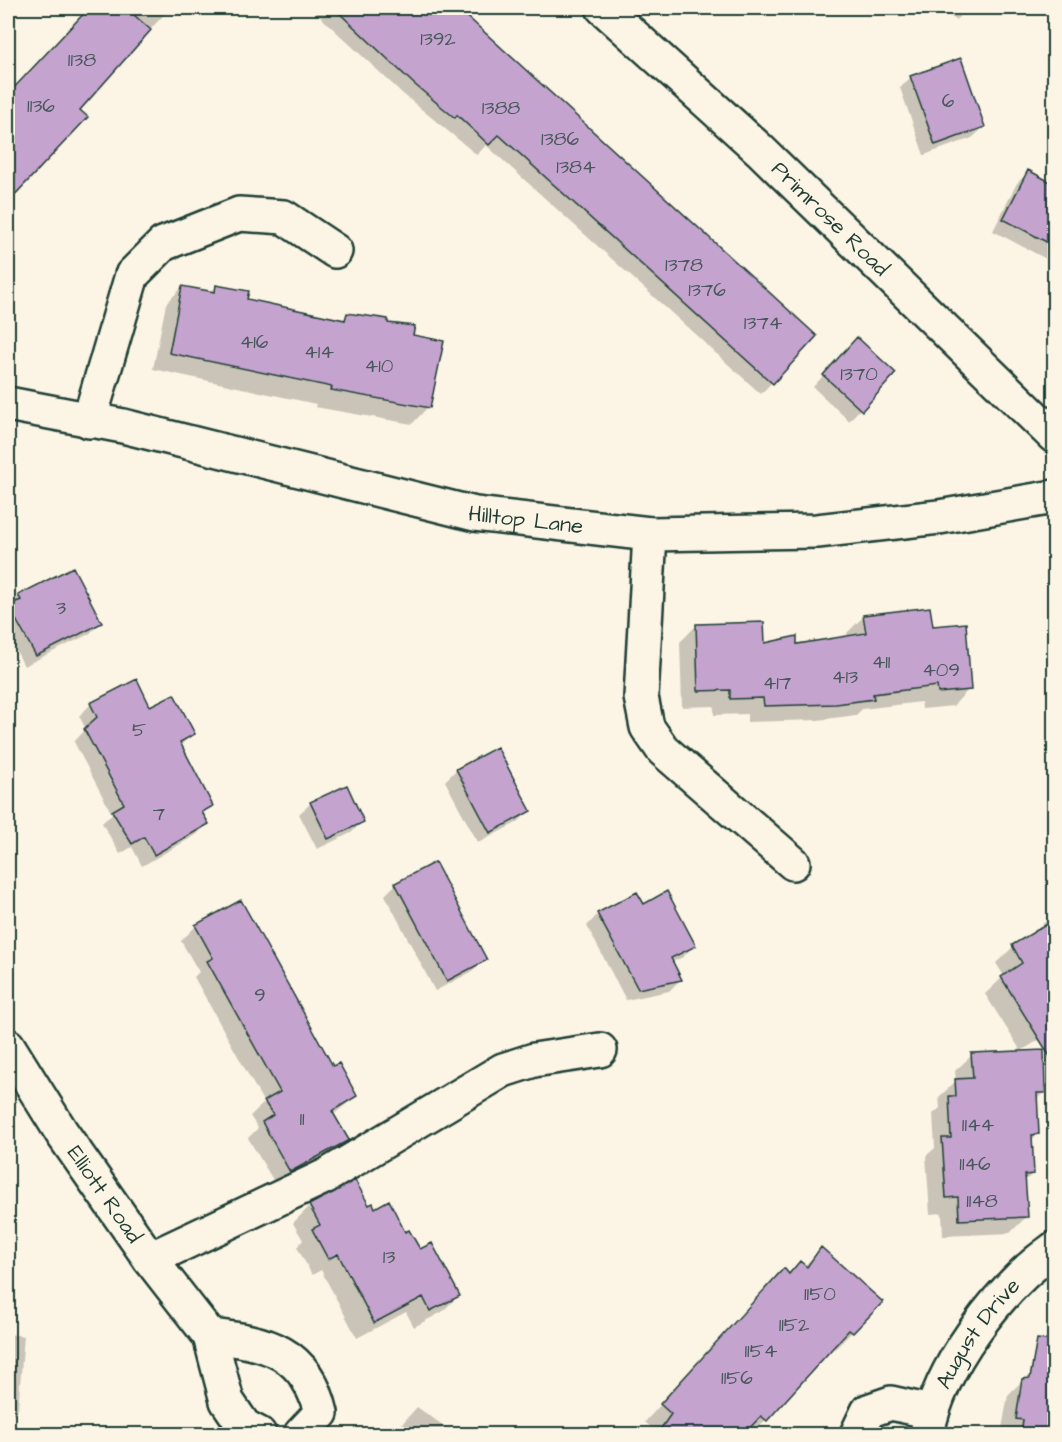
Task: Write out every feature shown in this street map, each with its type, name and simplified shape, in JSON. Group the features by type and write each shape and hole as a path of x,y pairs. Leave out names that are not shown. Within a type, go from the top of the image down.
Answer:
{"street":[{"name":"Primrose Road","path":"603,8 760,150 1054,436"},
{"path":"89,421 132,275 163,244 239,214 284,217 335,250"},
{"name":"Hilltop Lane","path":"8,404 123,426 475,514 650,534 817,531 939,517 1054,497"},
{"path":"650,534 641,697 647,726 663,750 793,863"},
{"name":"Elliott Road","path":"8,1046 62,1133 150,1259 210,1336 227,1401 244,1426 259,1434"},
{"path":"150,1259 326,1176 403,1132 502,1070 534,1060 600,1050"},
{"name":"August Drive","path":"929,1423 960,1353 1008,1291 1054,1249"},
{"path":"210,1336 250,1340 273,1349 296,1363 315,1388 321,1413 301,1434"},
{"path":"857,1434 868,1411 891,1403 929,1423"}],"building":[{"path":"89,8 126,8 151,30 80,110 88,117 8,202 8,94"},
{"path":"334,8 458,8 817,336 773,384 499,135 489,145 457,115 455,118 414,84"},
{"path":"961,58 985,127 935,145 910,76"},
{"path":"1028,170 1054,184 1054,246 1003,219"},
{"path":"216,285 249,291 247,299 345,320 347,313 388,319 388,323 415,326 413,335 444,341 430,408 331,390 332,387 169,353 182,286 215,292"},
{"path":"857,337 896,373 862,411 823,375"},
{"path":"73,567 102,623 36,656 8,605 21,600 18,595"},
{"path":"930,607 933,626 966,623 971,690 938,693 937,686 873,694 874,699 836,704 764,706 763,698 730,699 730,690 698,691 696,624 764,622 765,643 797,636 797,644 866,633 863,615"},
{"path":"137,679 150,706 174,694 195,734 180,742 213,806 202,812 209,824 154,855 144,837 132,844 112,811 124,804 84,729 97,717 90,703"},
{"path":"497,747 531,811 490,833 456,769"},
{"path":"347,785 364,822 328,839 310,802"},
{"path":"435,862 487,960 447,981 395,883"},
{"path":"667,891 696,946 671,958 682,980 638,989 597,913 637,892 644,904"},
{"path":"241,900 333,1066 339,1063 357,1096 332,1111 349,1140 290,1172 262,1122 273,1115 264,1101 280,1092 207,961 213,958 195,925"},
{"path":"1054,920 1054,1063 1001,977 1022,963 1012,945"},
{"path":"1044,1050 1045,1093 1037,1093 1039,1134 1032,1135 1034,1174 1025,1175 1028,1217 959,1220 958,1197 946,1198 942,1138 951,1138 949,1096 956,1096 955,1079 973,1078 971,1053"},
{"path":"355,1180 369,1205 373,1203 375,1208 389,1200 405,1232 409,1230 420,1249 432,1243 460,1296 430,1311 423,1297 374,1323 338,1254 328,1259 312,1229 320,1225 309,1205"},
{"path":"821,1247 883,1302 853,1333 849,1330 767,1421 761,1416 744,1434 657,1434 671,1414 660,1404 784,1268 789,1274 800,1261 807,1267"},
{"path":"1037,1339 1054,1341 1054,1434 1021,1434 1023,1420 1016,1419 1022,1379 1030,1378"}]}
